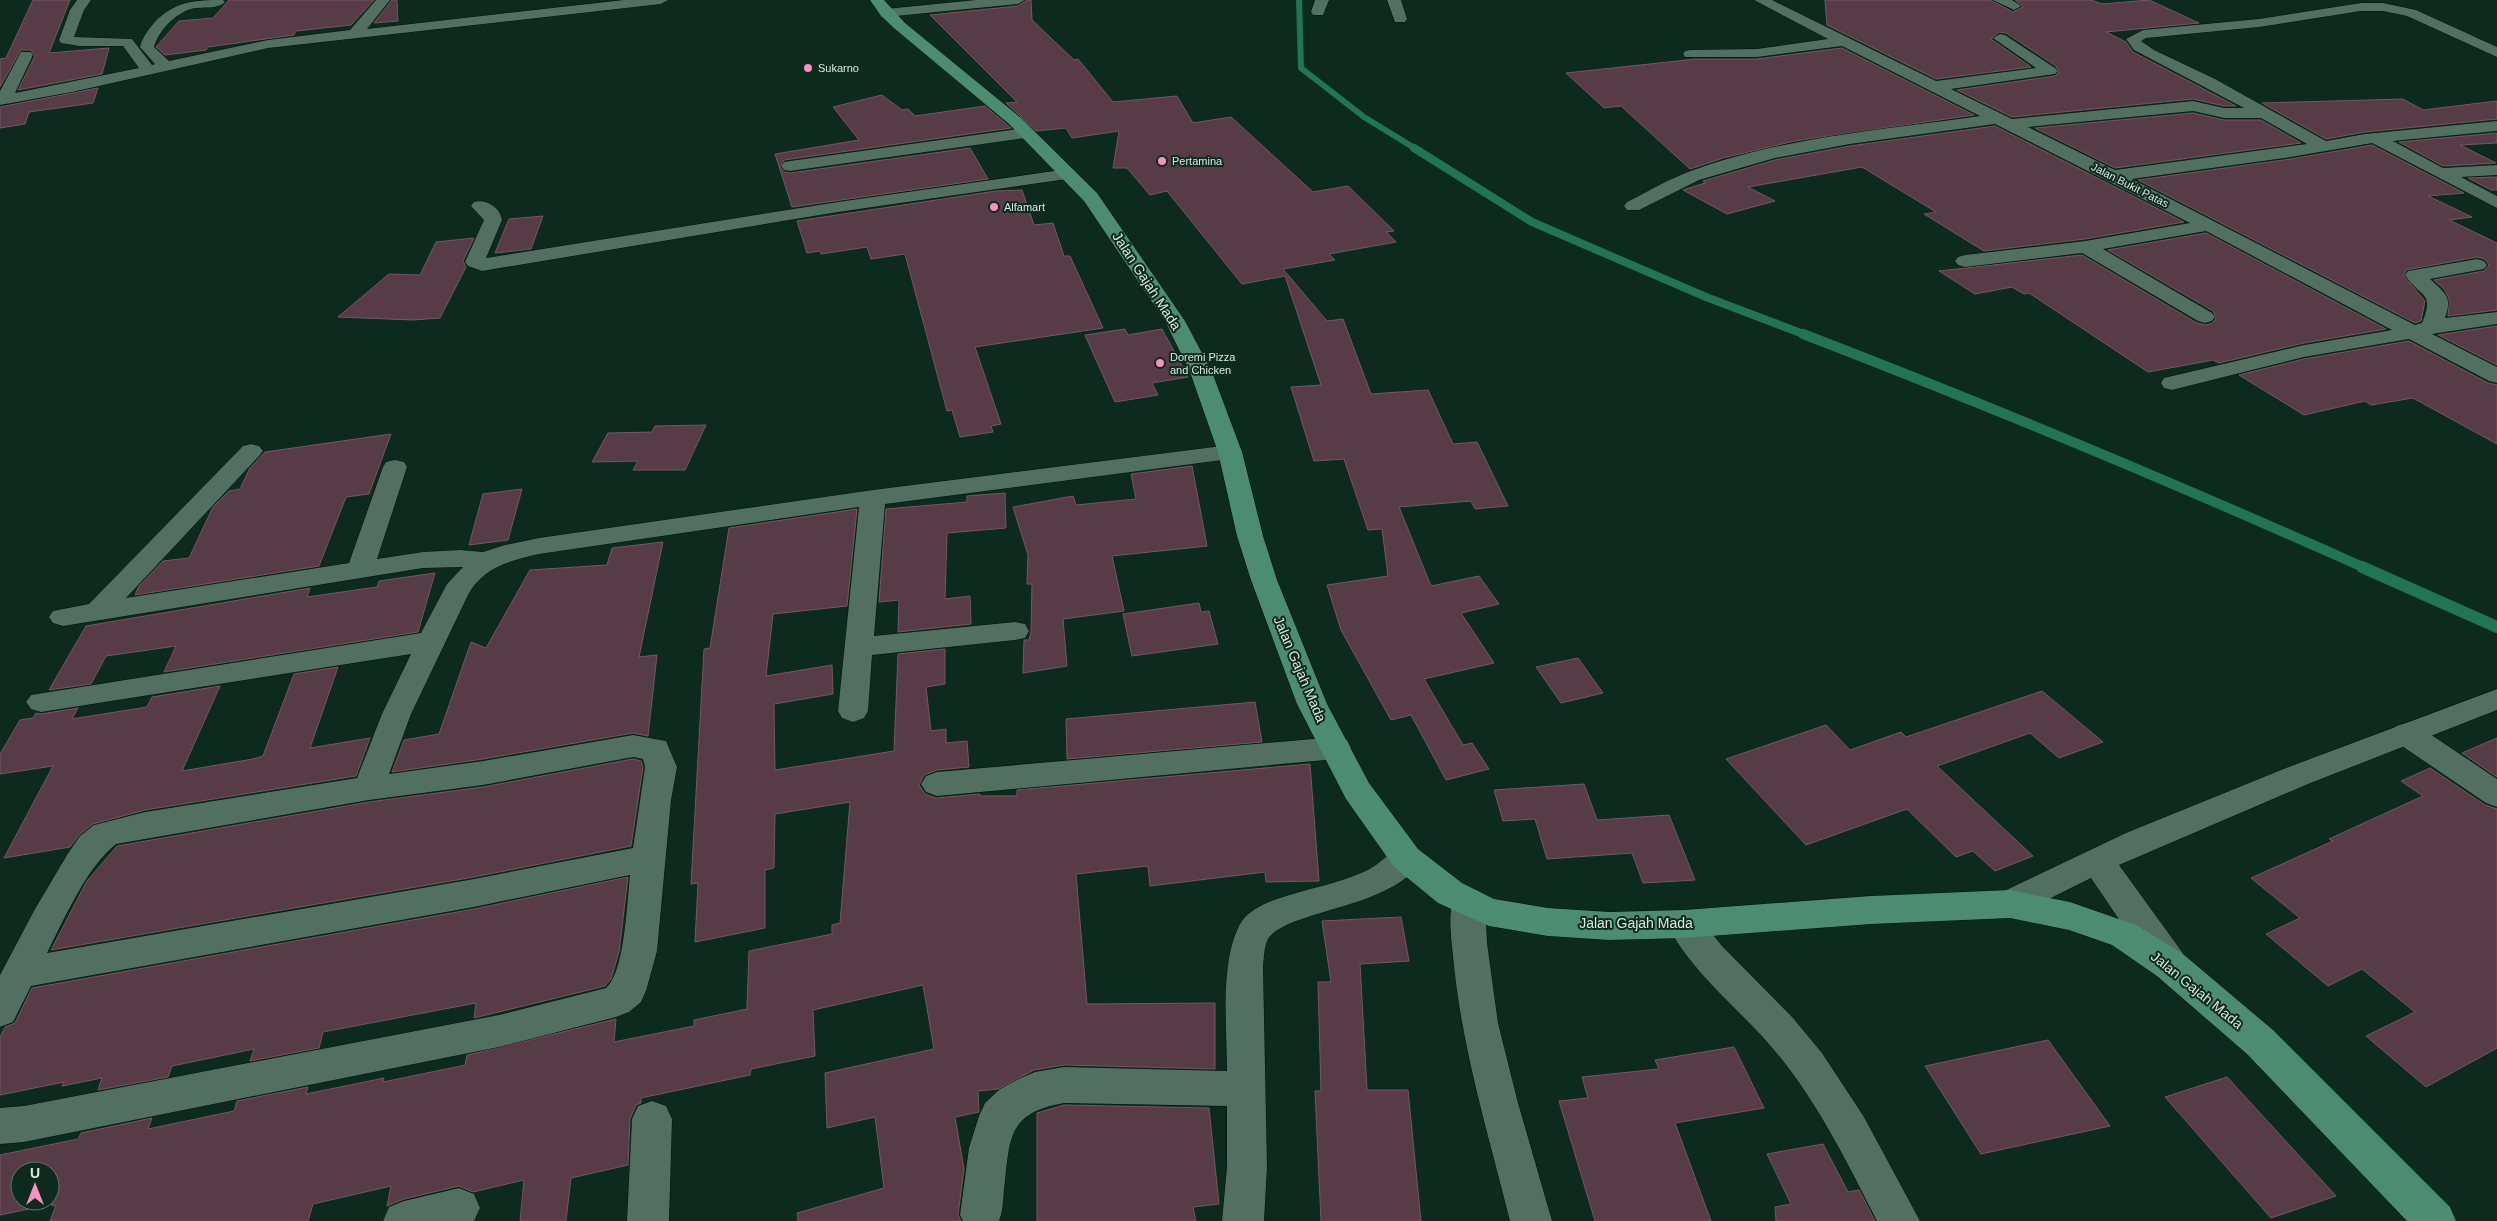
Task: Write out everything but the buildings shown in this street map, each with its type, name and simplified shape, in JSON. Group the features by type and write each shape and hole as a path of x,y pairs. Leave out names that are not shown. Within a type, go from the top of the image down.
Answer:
{"highway":[{"name":"Jalan Gajah Mada","path":"882,7 975,86 1091,197 1175,321 1201,372 1230,452 1250,536 1264,580 1312,704 1357,791 1406,858 1450,893 1489,912 1548,922 1609,926 1684,924 1871,910 2010,904 2070,916 2124,936 2170,965 2260,1042 2435,1221"}],"street":[{"path":"84,0 77,10 66,40 79,42 127,42 146,69"},
{"path":"355,34 383,0"},
{"path":"2,100 72,87 146,69 268,44 661,0"},
{"path":"882,7 1018,0"},
{"path":"1394,0 1400,19"},
{"name":"Jalan Bukit Patas","path":"1764,0 2006,121 2208,225 2409,332 2497,376"},
{"path":"2000,0 2014,6"},
{"path":"165,65 147,47 149,37 168,14 180,8 218,2"},
{"path":"2323,146 2211,83 2150,53 2135,43 2133,39 2143,34 2259,23 2373,6 2410,13 2497,53"},
{"path":"1936,86 2050,71 2000,38"},
{"path":"1690,54 1757,53 1846,41"},
{"path":"2,100 26,55"},
{"path":"1633,206 1691,177 1744,161 1861,137 2006,121 2193,106 2224,113 2265,113"},
{"path":"2112,176 2273,155 2374,138 2497,126"},
{"path":"790,166 1026,133"},
{"path":"2374,138 2497,203"},
{"path":"2441,173 2497,170"},
{"path":"480,206 492,215 493,220 475,262 482,265 838,207 1068,174"},
{"path":"1965,261 2085,247 2208,225"},
{"path":"2085,247 2205,317"},
{"path":"2431,327 2439,306 2438,298 2415,274 2477,265"},
{"path":"2172,383 2304,351 2431,327 2497,318"},
{"path":"97,612 251,451"},
{"path":"369,788 378,756 398,709 460,584 484,561 523,549 582,538 873,497 1230,452"},
{"path":"360,571 395,466"},
{"path":"853,711 873,497"},
{"path":"63,616 423,560 467,558 484,561"},
{"path":"860,647 1015,631"},
{"path":"41,702 432,641"},
{"path":"2010,904 2097,860 2296,776 2497,699"},
{"path":"2408,734 2497,795"},
{"path":"0,1011 80,864 92,845 106,834 145,825 369,788 483,773 633,746 655,749 661,767 635,971 628,991 616,1001 500,1031 24,1124 0,1126"},
{"path":"936,784 1336,748"},
{"path":"19,973 474,893 648,858"},
{"path":"1243,1221 1247,1167 1244,966 1248,947 1256,927 1271,916 1284,911 1381,879 1406,858"},
{"path":"2097,860 2170,965"},
{"path":"1468,902 1468,930 1476,1005 1531,1221"},
{"path":"1684,924 1701,950 1777,1027 1813,1071 1854,1137 1899,1221"},
{"path":"981,1215 989,1148 999,1116 1014,1102 1035,1090 1064,1085 1246,1089"},
{"path":"648,1221 652,1119"},
{"path":"404,1221 458,1208"}],"waterway":[{"path":"1299,0 1301,68 1364,117 1416,149"},
{"path":"1414,148 1532,222 1706,297 1806,335"},
{"path":"1803,334 2086,447 2365,568"},
{"path":"2362,567 2497,627"}],"place":[{"name":"Sukarno","path":"808,68"},
{"name":"Pertamina","path":"1162,161"},
{"name":"Alfamart","path":"994,207"},
{"name":"Doremi Pizza and Chicken","path":"1160,363"}]}
